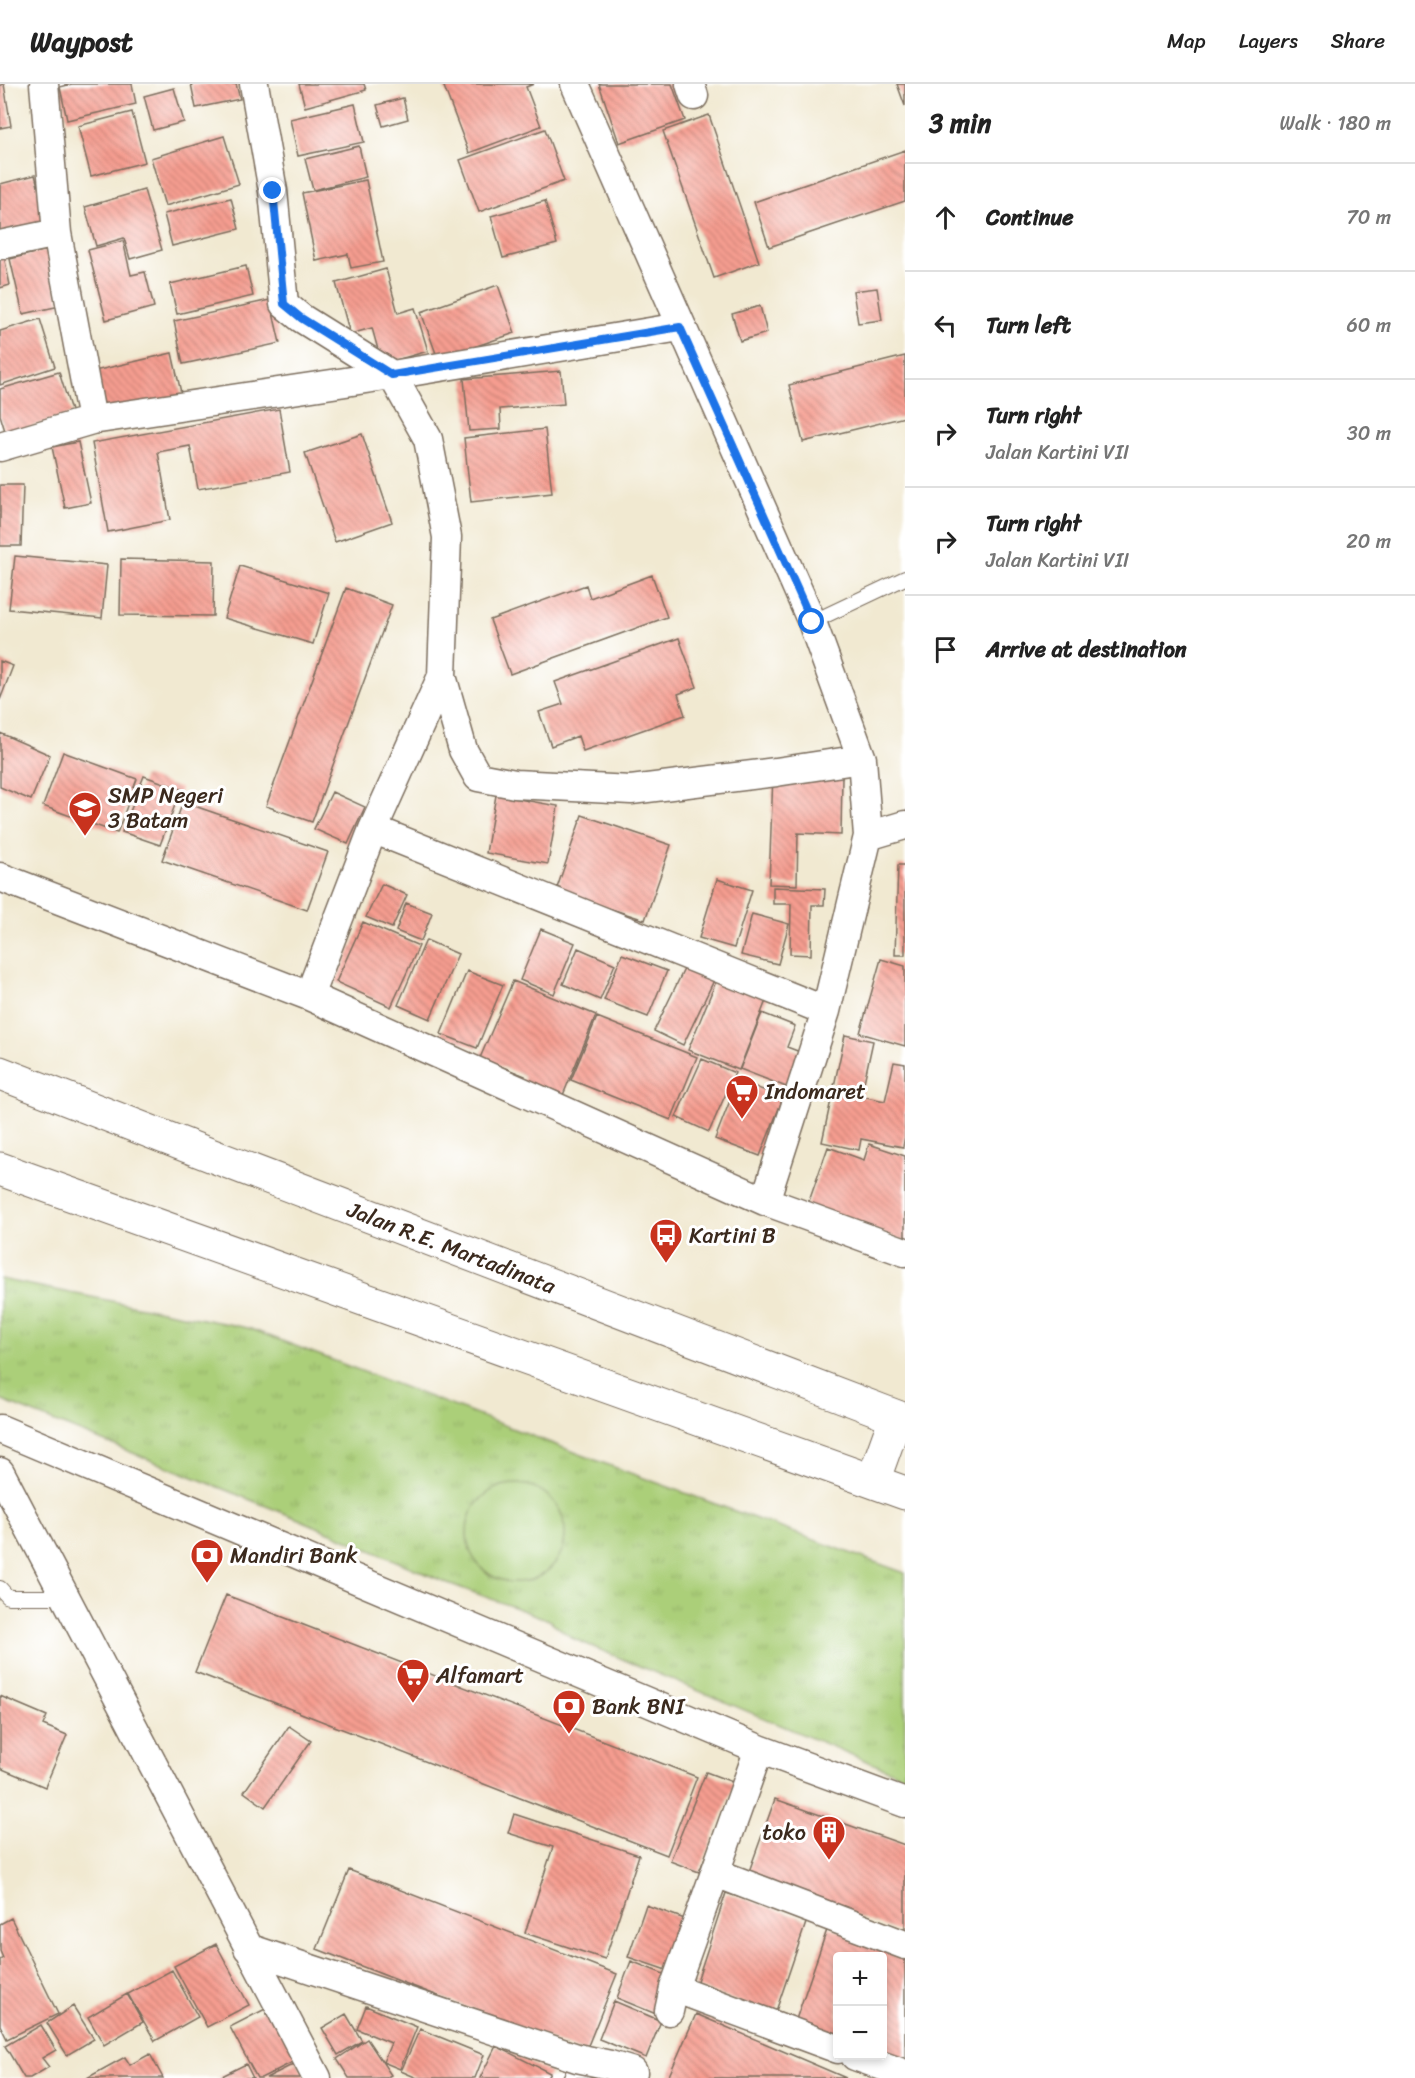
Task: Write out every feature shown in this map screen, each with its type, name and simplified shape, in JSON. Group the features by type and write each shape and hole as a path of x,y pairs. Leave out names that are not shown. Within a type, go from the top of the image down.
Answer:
{"highway":[{"name":"Jalan R.E. Martadinata","path":"0,1073 901,1418"},
{"path":"0,1169 905,1493"},
{"path":"873,1481 901,1418"}],"street":[{"path":"44,84 57,233 92,420"},
{"path":"254,84 273,191 284,304 301,318 392,375 428,439 447,537 442,676 463,750 478,777 506,782 631,789 776,772 862,759"},
{"path":"575,84 680,327 812,622 862,759 868,836 826,1011 765,1201"},
{"path":"0,245 57,233"},
{"path":"0,447 92,420 392,375 680,327"},
{"path":"309,996 373,829 442,676"},
{"path":"868,836 905,825"},
{"path":"373,829 826,1011"},
{"path":"0,877 309,996 765,1201 905,1252"},
{"path":"0,1429 759,1749 905,1803"},
{"path":"0,1472 317,2078"},
{"path":"759,1749 671,2000 833,2048"},
{"path":"716,1873 905,1945"},
{"path":"248,1948 577,2058 633,2072"},
{"path":"868,2060 905,2074"}],"lane":[{"path":"812,622 905,578"},
{"path":"0,1588 8,1597 65,1597"}],"green space":[{"path":"0,1279 248,1328 619,1469 905,1573 905,1777 572,1638 549,1620 445,1582 301,1520 0,1400"},
{"path":"516,1484 535,1487 551,1498 562,1514 565,1533 562,1552 551,1568 535,1579 516,1582 497,1579 481,1568 470,1552 467,1533 470,1514 481,1498 497,1487"}],"building":[{"path":"4,84 11,126 0,128 0,85"},
{"path":"72,84 132,84 136,104 67,120 60,87"},
{"path":"191,84 236,84 240,99 196,108"},
{"path":"299,84 364,84 366,90 305,107"},
{"path":"443,84 534,84 526,87 541,126 469,153"},
{"path":"599,84 672,84 685,120 619,143"},
{"path":"897,84 905,84 905,106"},
{"path":"174,88 184,122 153,130 144,96"},
{"path":"403,98 408,119 383,126 377,105"},
{"path":"355,104 364,142 298,156 290,119"},
{"path":"132,112 145,162 91,176 78,126"},
{"path":"709,115 759,262 714,278 663,131"},
{"path":"545,129 564,181 479,212 460,160"},
{"path":"224,136 239,184 165,206 151,158"},
{"path":"359,146 366,177 313,190 305,159"},
{"path":"905,150 905,201 769,247 754,202"},
{"path":"35,175 48,223 0,236 0,184"},
{"path":"366,180 383,262 351,268 348,254 316,261 302,193"},
{"path":"144,190 162,250 130,259 124,238 96,246 85,207"},
{"path":"231,198 239,229 172,246 164,214"},
{"path":"545,201 557,244 503,258 491,216"},
{"path":"123,241 131,275 145,272 154,307 106,320 88,250"},
{"path":"47,250 60,306 23,314 10,259"},
{"path":"4,256 10,285 0,288 0,257"},
{"path":"246,266 253,296 177,314 170,284"},
{"path":"386,269 398,313 415,308 428,351 382,364 372,328 350,334 336,283"},
{"path":"498,285 515,333 438,359 421,312"},
{"path":"877,288 882,320 858,323 853,291"},
{"path":"270,300 280,343 183,364 174,321"},
{"path":"760,306 767,333 740,341 732,314"},
{"path":"40,319 55,367 0,385 0,331"},
{"path":"172,353 182,397 100,416 90,372"},
{"path":"905,356 905,417 803,442 789,385"},
{"path":"561,371 564,404 500,409 501,429 469,431 464,379"},
{"path":"59,372 72,414 6,434 0,415 0,389"},
{"path":"279,409 290,472 198,489 190,446 158,452 170,520 108,532 92,443"},
{"path":"545,429 552,493 471,502 464,438"},
{"path":"362,434 392,522 335,542 305,453"},
{"path":"78,442 91,503 65,508 52,447"},
{"path":"0,485 23,485 21,546 0,546"},
{"path":"15,556 107,565 102,618 9,609"},
{"path":"121,559 214,561 213,616 120,615"},
{"path":"240,566 329,593 313,644 224,618"},
{"path":"652,575 667,617 510,674 490,620 586,585 590,598"},
{"path":"346,588 392,605 312,822 266,806"},
{"path":"679,638 697,687 678,694 685,715 583,751 578,736 551,746 539,712 563,704 555,682"},
{"path":"0,661 13,666 0,700"},
{"path":"0,733 50,755 31,800 0,787"},
{"path":"63,752 137,779 117,833 43,806"},
{"path":"773,774 842,776 841,835 798,833 797,885 769,884"},
{"path":"144,776 181,789 160,845 122,832"},
{"path":"332,792 365,807 348,844 314,829"},
{"path":"496,795 558,806 548,864 486,853"},
{"path":"183,802 328,852 307,910 162,860"},
{"path":"582,815 671,845 645,920 556,891"},
{"path":"898,865 905,865 905,955 895,955"},
{"path":"717,879 752,890 734,948 699,938"},
{"path":"382,884 407,895 392,928 366,917"},
{"path":"773,887 825,889 824,905 812,905 811,955 790,954 791,904 773,904"},
{"path":"406,903 432,913 421,941 396,931"},
{"path":"752,914 789,924 778,964 741,955"},
{"path":"363,922 419,946 391,1007 336,982"},
{"path":"541,929 575,943 554,994 520,980"},
{"path":"426,940 458,954 430,1019 398,1005"},
{"path":"578,948 615,964 600,1000 563,984"},
{"path":"622,954 667,971 648,1017 604,1000"},
{"path":"881,959 905,966 905,1046 860,1033"},
{"path":"687,963 716,976 683,1045 654,1031"},
{"path":"467,971 503,985 477,1048 441,1034"},
{"path":"717,979 767,998 739,1070 688,1050"},
{"path":"513,981 596,1015 561,1100 522,1084 525,1076 480,1058"},
{"path":"762,1013 795,1026 787,1047 808,1055 794,1090 740,1069"},
{"path":"597,1017 697,1057 671,1120 571,1080"},
{"path":"845,1035 873,1041 861,1096 885,1101 894,1062 905,1064 903,1147 861,1139 859,1150 822,1142"},
{"path":"702,1059 735,1073 709,1132 676,1117"},
{"path":"738,1080 783,1098 760,1156 715,1139"},
{"path":"869,1144 905,1156 905,1241 807,1207 828,1147 864,1160"},
{"path":"226,1595 697,1777 667,1855 195,1672"},
{"path":"0,1696 47,1716 43,1725 67,1735 45,1787 0,1768"},
{"path":"289,1726 311,1741 265,1807 244,1792"},
{"path":"706,1772 735,1783 699,1872 670,1861"},
{"name":"toko","path":"775,1799 905,1845 905,1934 747,1877"},
{"path":"514,1814 639,1855 605,1959 525,1933 553,1847 508,1833"},
{"path":"349,1870 617,1974 585,2053 317,1949"},
{"path":"726,1893 807,1920 775,2014 695,1987"},
{"path":"646,1905 693,1922 675,1973 628,1957"},
{"path":"11,1918 58,2014 7,2039 0,2025 0,1960 3,1958 0,1951 0,1924"},
{"path":"828,1927 905,1953 905,2068 887,2059 887,1952 833,1952 833,2045 792,2031"},
{"path":"216,1944 249,2005 207,2027 174,1966"},
{"path":"631,1961 671,1977 656,2014 617,1998"},
{"path":"172,1970 198,2017 155,2041 128,1994"},
{"path":"127,1994 143,2022 104,2045 88,2017"},
{"path":"614,2001 661,2021 646,2058 599,2039"},
{"path":"273,2005 301,2058 257,2078 230,2027"},
{"path":"73,2006 94,2039 67,2055 47,2023"},
{"path":"366,2006 417,2027 400,2069 383,2062 391,2043 357,2029"},
{"path":"346,2014 362,2041 338,2055 322,2028"},
{"path":"696,2014 846,2078 668,2078"},
{"path":"41,2025 56,2050 42,2058 49,2067 30,2078 24,2078 5,2046"},
{"path":"420,2029 484,2055 475,2078 417,2078 401,2071"},
{"path":"367,2039 391,2075 386,2078 349,2078 337,2059"},
{"path":"496,2046 550,2073 547,2078 480,2078"},
{"path":"150,2054 163,2078 87,2078 125,2057 130,2065"},
{"path":"298,2062 306,2078 266,2078"},
{"path":"246,2064 253,2078 218,2078"},
{"path":"569,2065 596,2078 562,2078"}],"place":[{"name":"SMP Negeri 3 Batam","path":"85,837"},
{"name":"Indomaret","path":"742,1120"},
{"name":"Kartini B","path":"666,1264"},
{"name":"Mandiri Bank","path":"207,1584"},
{"name":"Alfamart","path":"413,1704"},
{"name":"Bank BNI","path":"569,1735"},
{"name":"toko","path":"829,1861"}],"route":[{"path":"273,191 284,304 301,318 392,375 680,327 812,622"}]}
